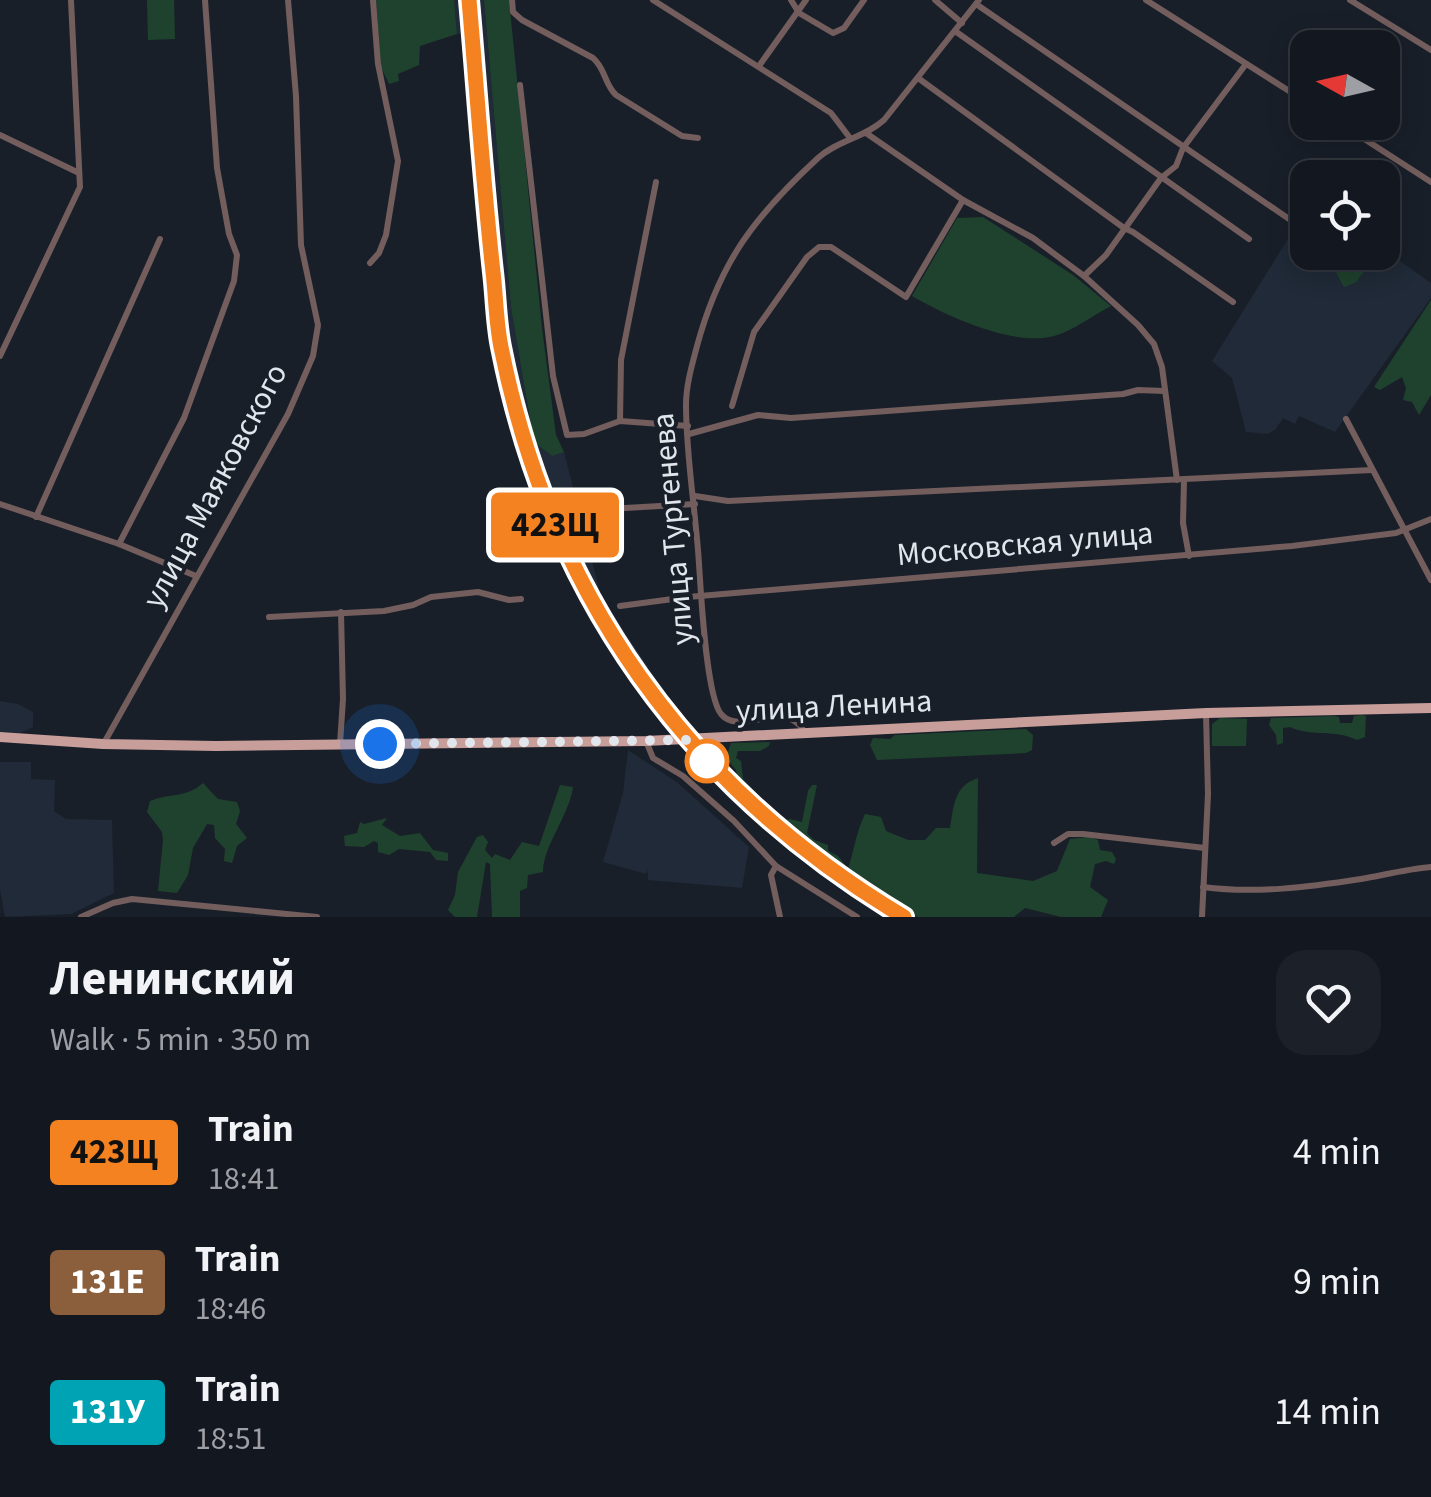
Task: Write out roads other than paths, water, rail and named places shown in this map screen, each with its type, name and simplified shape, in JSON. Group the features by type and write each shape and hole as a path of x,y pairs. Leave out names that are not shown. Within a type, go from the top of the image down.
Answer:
{"main road":[{"name":"улица Ленина","path":"0,737 103,744 646,742 1206,713 1431,708"}],"street":[{"path":"0,356 80,187 71,0"},
{"path":"119,544 184,418 234,281 237,255 228,234 216,168 205,0"},
{"name":"улица Маяковского","path":"103,744 288,414 313,356 318,324 301,245 288,0"},
{"path":"370,263 386,235 398,161 378,64 374,0"},
{"path":"512,0 513,12 522,20 602,66 609,88 616,95 682,136 698,138"},
{"path":"653,0 831,113 850,138"},
{"path":"791,0 799,13 827,31 838,32 864,0"},
{"path":"760,66 806,0"},
{"path":"934,0 962,23"},
{"path":"1146,0 1290,92"},
{"path":"1350,0 1431,50"},
{"path":"1188,556 1181,480 1172,459 1166,391 1154,344 1122,309 1033,238 963,200 866,134 884,120 978,2 1290,220"},
{"path":"956,31 1249,238"},
{"path":"1084,276 1106,255 1162,178 1176,166 1183,148 1246,64"},
{"path":"918,78 1233,302"},
{"path":"520,85 554,376 567,435 584,434 620,421 688,430 758,416 791,418 1138,390 1166,391"},
{"name":"улица Тургенева","path":"804,731 788,718 733,722 723,716 715,701 701,598 686,402 710,302 724,269 749,230 823,154 850,138 866,134"},
{"path":"0,135 78,172"},
{"path":"1366,140 1431,182"},
{"path":"620,421 621,360 656,182"},
{"path":"732,406 754,332 818,247 831,247 906,296 963,200"},
{"path":"36,517 160,239"},
{"path":"1346,418 1431,580"},
{"path":"590,510 695,500 1372,470"},
{"path":"0,504 119,544 196,576"},
{"name":"Московская улица","path":"620,606 1188,556 1404,530 1431,520"},
{"path":"269,617 384,611 413,605 431,596 478,592 508,600 521,599"},
{"path":"340,612 340,744"},
{"path":"1202,917 1206,713"},
{"path":"646,742 654,758 683,776 734,821 776,866 857,917"},
{"path":"1054,843 1068,834 1084,834 1205,848"},
{"path":"776,866 771,875 780,917"},
{"path":"1203,887 1236,892 1272,889 1345,882 1431,867"},
{"path":"81,917 132,899 317,917"}],"railway":[{"path":"470,0 499,338 523,437 554,522 592,602 640,677 694,746 757,809 827,866 904,917"}],"train":[{"name":"423Щ","path":"469,0 500,344 538,486 591,603 635,672 708,762 807,854 904,917"}]}
